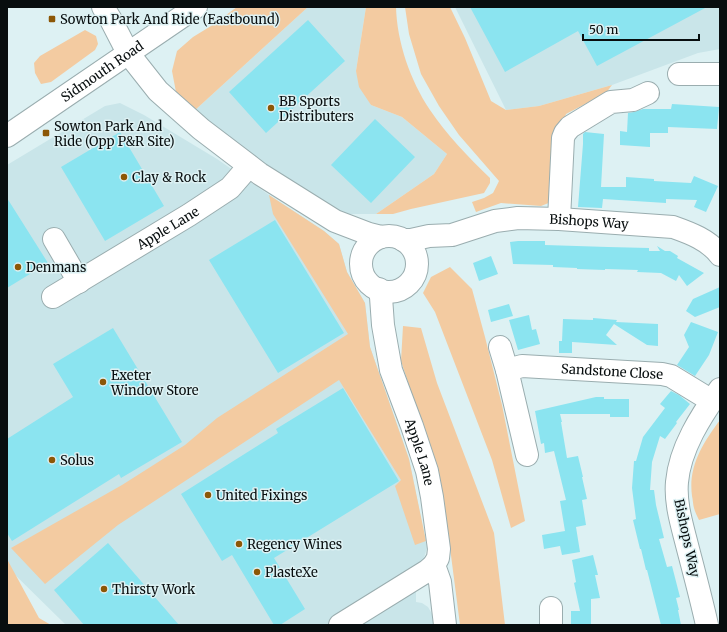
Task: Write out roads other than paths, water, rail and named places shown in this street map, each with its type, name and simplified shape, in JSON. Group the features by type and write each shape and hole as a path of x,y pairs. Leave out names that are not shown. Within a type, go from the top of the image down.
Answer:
{"street":[{"path":"103,7 128,53 158,91 201,129 260,174 335,221 369,234 382,237"},
{"name":"Sidmouth Road","path":"7,136 196,7"},
{"path":"679,74 720,74"},
{"path":"559,219 553,157 565,133 570,127 610,102 633,100 648,93"},
{"name":"Apple Lane","path":"53,297 190,215 230,188 249,166"},
{"name":"Bishops Way","path":"403,240 411,240 429,236 452,236 495,221 518,218 559,219 673,227 704,241 719,252"},
{"path":"335,221 350,236 363,255"},
{"name":"Bishops Way","path":"417,264 435,252 452,236"},
{"path":"382,237 397,237 406,241 412,248 417,259 415,275 406,286 395,291 384,291 370,283 364,276 362,268 362,258 365,250 371,243 382,237"},
{"path":"54,240 79,282"},
{"name":"Apple Lane","path":"386,340 393,316 406,286"},
{"name":"Apple Lane","path":"379,289 383,325 391,370 412,426 426,471 432,497 439,549 438,558 434,566"},
{"path":"500,347 527,455"},
{"name":"Sandstone Close","path":"506,370 522,366 662,374 671,376 716,395"},
{"name":"Bishops Way","path":"707,625 681,520 677,497 677,483 680,464 687,444 716,395"},
{"path":"340,625 434,566 440,582 445,625"}],"place":[{"name":"Sowton Park And Ride (Eastbound)","path":"52,19"},
{"name":"BB Sports Distributers","path":"271,108"},
{"name":"Sowton Park And Ride (Opp P&R Site)","path":"46,133"},
{"name":"Clay & Rock","path":"124,177"},
{"name":"Denmans","path":"18,267"},
{"name":"Exeter Window Store","path":"103,382"},
{"name":"Solus","path":"52,460"},
{"name":"United Fixings","path":"208,495"},
{"name":"Regency Wines","path":"239,544"},
{"name":"PlasteXe","path":"257,572"},
{"name":"Thirsty Work","path":"104,589"}]}
